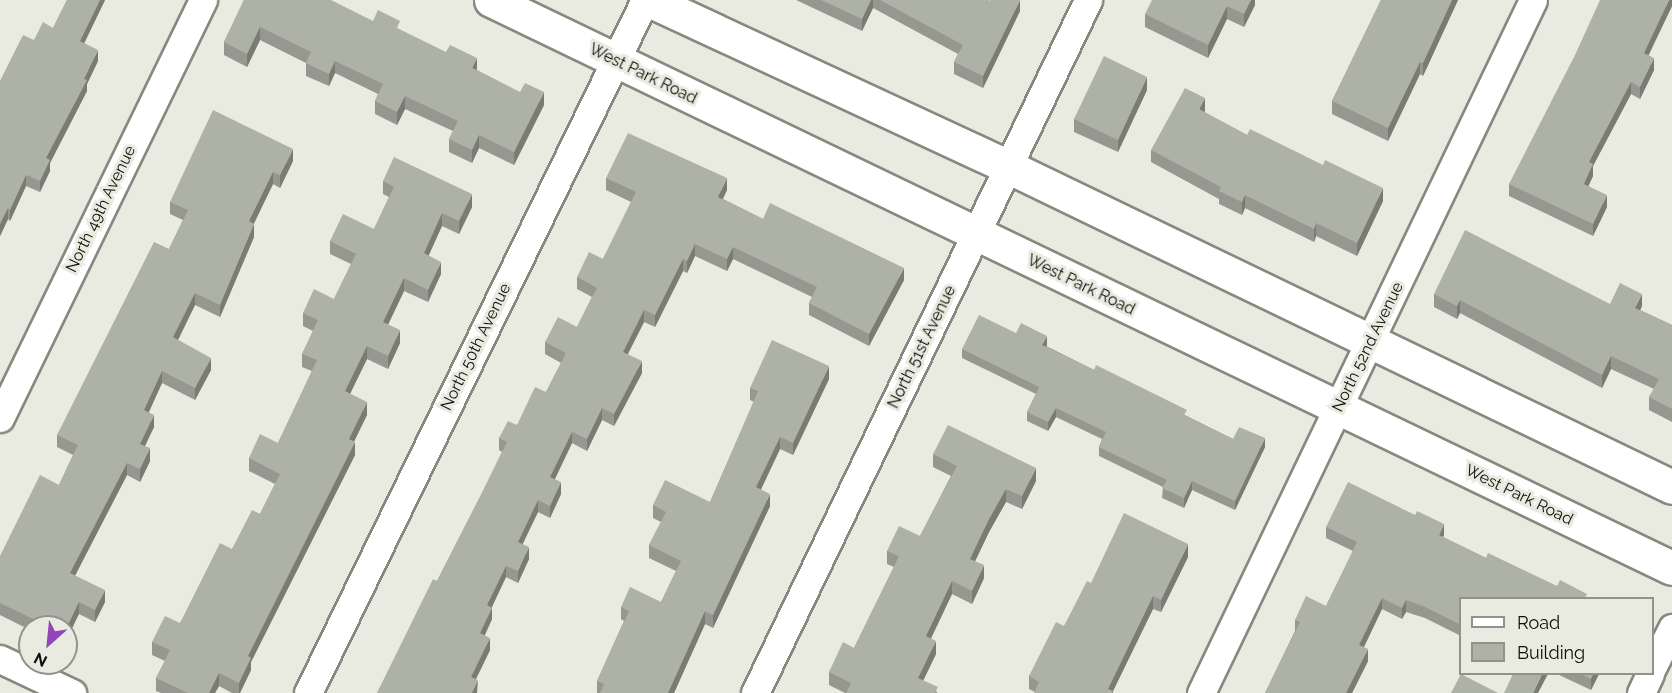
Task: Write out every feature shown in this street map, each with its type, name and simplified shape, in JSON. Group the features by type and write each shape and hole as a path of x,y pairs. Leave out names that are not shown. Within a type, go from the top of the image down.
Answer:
{"street":[{"name":"North 49th Avenue","path":"0,418 203,0"},
{"name":"West Park Road","path":"490,0 1672,568"},
{"name":"North 50th Avenue","path":"308,693 615,61 647,0"},
{"path":"647,0 1010,167 1672,487"},
{"name":"North 51st Avenue","path":"755,693 1010,167 1088,0"},
{"name":"North 52nd Avenue","path":"1201,693 1533,0"},
{"path":"1654,666 1672,628"},
{"path":"0,659 72,693"},
{"path":"1641,693 1650,675"}],"building":[{"path":"67,0 100,0 80,41 98,50 84,79 87,80 46,158 50,160 40,181 26,175 10,210 8,208 0,224 0,81 23,35 34,40 43,22 53,28"},
{"path":"244,0 331,0 373,21 378,10 400,21 397,28 446,52 450,45 477,58 472,68 520,92 525,83 544,92 514,152 479,135 472,150 449,139 458,121 405,96 397,112 375,101 383,84 335,61 329,74 306,63 311,52 260,27 247,54 224,42"},
{"path":"821,0 871,0 862,19"},
{"path":"880,0 1020,0 983,76 954,62 963,45"},
{"path":"1152,0 1251,0 1244,14 1227,6 1208,45 1145,14"},
{"path":"1381,0 1452,0 1423,63 1420,62 1388,128 1332,101"},
{"path":"1600,0 1669,0 1644,53 1654,58 1640,87 1631,82 1589,162 1593,164 1584,184 1607,195 1593,224 1509,184 1575,55"},
{"path":"1104,56 1147,77 1118,140 1074,119"},
{"path":"1185,88 1205,98 1199,109 1247,135 1250,129 1323,165 1325,160 1383,188 1357,243 1316,223 1314,229 1245,195 1242,202 1219,191 1221,187 1151,150"},
{"path":"213,110 293,149 280,175 273,172 249,221 254,224 220,305 195,293 173,337 211,358 195,388 162,371 144,410 154,415 140,444 150,448 140,469 127,463 70,573 105,590 95,610 79,602 73,615 25,615 0,603 0,556 40,475 59,485 78,445 57,435 154,242 169,249 188,210 170,202"},
{"path":"628,133 727,178 718,197 763,219 770,203 904,268 869,334 809,303 817,287 733,247 727,259 695,244 687,261 683,259 655,315 644,310 623,352 642,361 614,414 602,408 587,439 572,432 550,477 561,482 550,506 538,500 518,542 529,547 518,571 506,566 487,605 492,608 480,633 490,638 471,677 478,680 472,693 377,693 433,579 437,581 507,442 499,438 508,421 517,425 535,387 546,392 566,353 545,342 558,317 577,327 597,288 577,277 589,252 603,259 636,192 606,178"},
{"path":"394,157 472,194 459,221 442,213 424,253 441,262 428,290 404,278 383,322 400,330 388,356 367,346 345,391 367,402 349,439 355,442 248,656 251,658 239,683 219,673 209,693 188,693 156,678 170,650 152,642 165,616 180,623 220,543 232,549 252,510 260,514 280,474 249,458 260,434 278,443 317,360 302,354 318,320 303,313 314,289 334,299 356,254 330,241 343,214 374,229 394,187 383,181"},
{"path":"1465,230 1610,304 1620,283 1642,294 1635,308 1672,325 1672,409 1649,397 1659,379 1611,356 1602,375 1460,300 1457,306 1434,294"},
{"path":"979,315 1016,333 1021,323 1047,336 1042,345 1094,370 1096,365 1187,410 1184,415 1233,439 1239,427 1265,438 1235,501 1192,481 1184,498 1162,488 1167,480 1099,447 1106,432 1056,408 1048,422 1027,412 1039,387 962,349"},
{"path":"772,340 829,366 793,443 780,437 756,487 770,494 713,615 705,611 668,693 600,693 604,684 597,681 629,611 621,607 630,587 661,602 681,561 649,545 666,512 653,505 665,480 710,502 758,391 750,388"},
{"path":"948,425 1036,468 1022,496 1006,489 989,519 970,559 984,565 972,591 952,581 926,636 936,641 918,678 938,687 935,693 846,693 851,683 829,672 843,642 854,648 899,556 887,551 899,526 920,536 957,466 933,454"},
{"path":"1348,482 1415,515 1417,511 1444,524 1439,535 1486,558 1488,553 1557,586 1560,580 1587,594 1586,597 1459,597 1459,624 1406,600 1402,608 1382,598 1359,645 1368,649 1346,693 1265,693 1300,622 1295,620 1306,596 1326,606 1357,542 1326,527"},
{"path":"1124,513 1188,544 1161,600 1153,596 1108,689 1113,691 1112,693 1034,693 1039,682 1029,676 1056,622 1064,626 1087,581 1091,583"},
{"path":"1460,675 1463,675 1498,693 1451,693"},
{"path":"1513,675 1542,675 1533,693 1504,693"}]}
